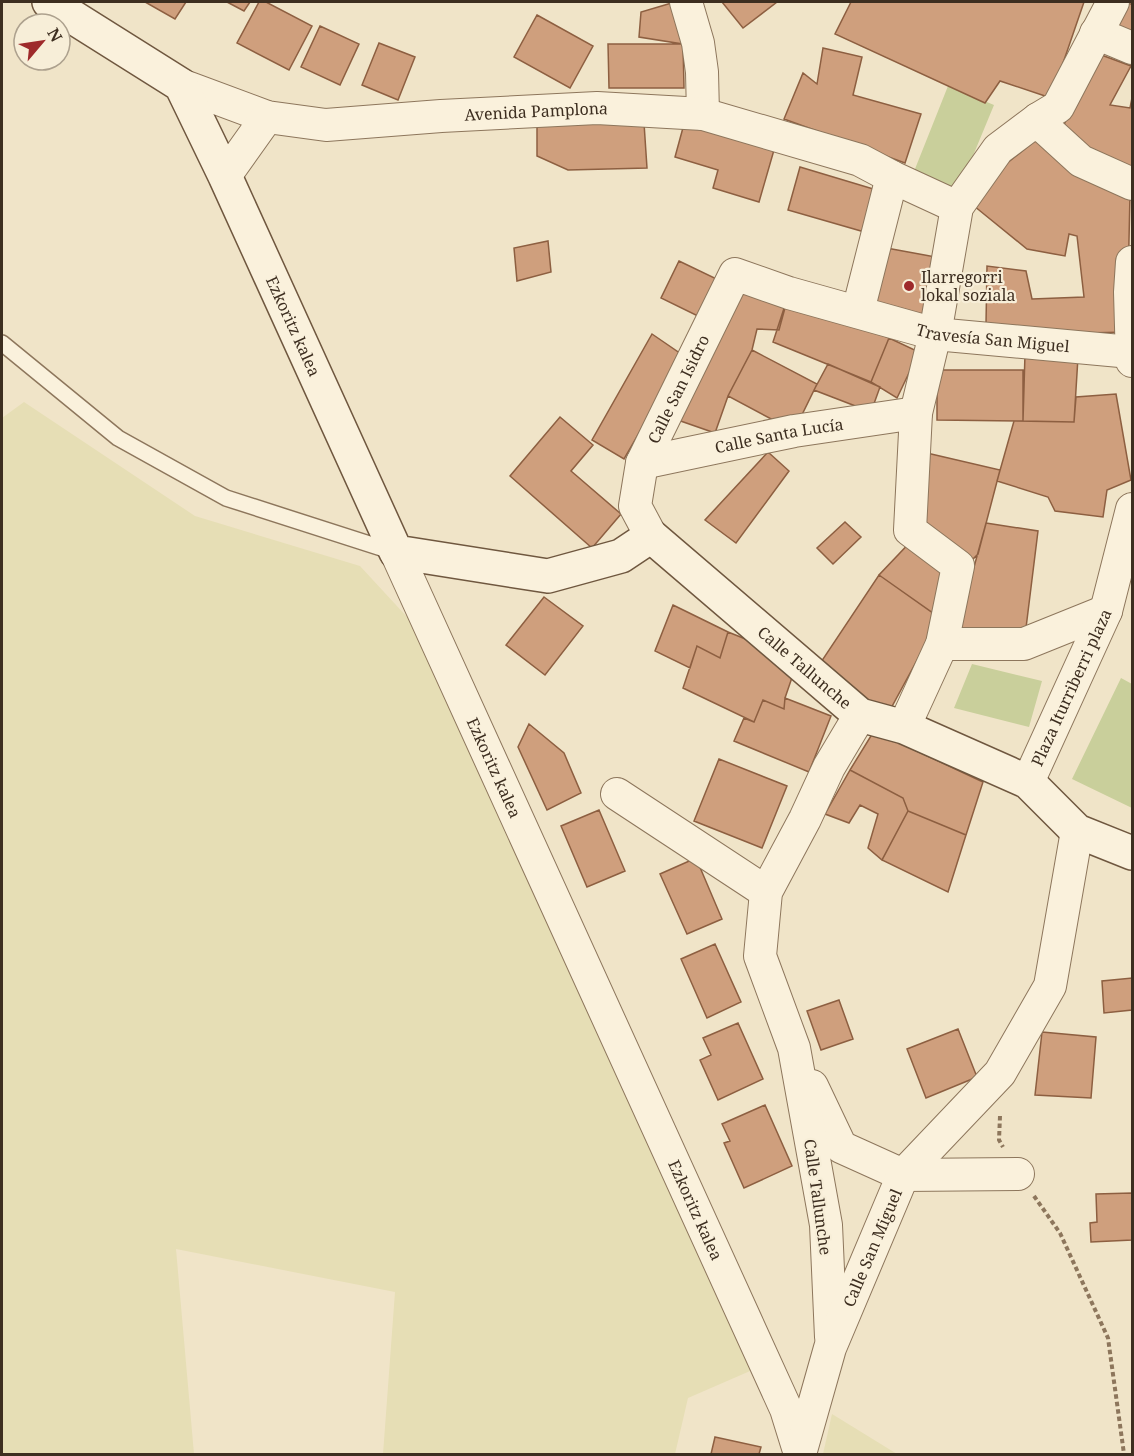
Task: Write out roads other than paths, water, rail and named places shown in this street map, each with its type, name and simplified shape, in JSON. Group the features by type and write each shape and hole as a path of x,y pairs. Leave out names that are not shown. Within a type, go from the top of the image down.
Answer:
{"street":[{"name":"Avenida Pamplona","path":"49,2 181,85 267,117 326,125 597,108 703,114 860,160 957,207"},
{"path":"686,2 698,43 702,72 703,114"},
{"path":"904,727 942,644 958,566 910,530 916,413 935,334 957,207 998,149 1058,107 1113,2"},
{"path":"1096,33 1132,48"},
{"name":"Ezkoritz kalea","path":"181,85 225,176 786,1408 800,1455"},
{"path":"225,176 267,117"},
{"path":"1038,119 1081,161 1132,184"},
{"path":"858,311 892,177"},
{"path":"1132,273 1132,356"},
{"name":"Travesía San Miguel","path":"735,274 789,293 935,334 1132,356"},
{"name":"Calle San Isidro","path":"635,506 642,463 735,274"},
{"name":"Calle Santa Lucía","path":"642,463 794,431 916,413"},
{"name":"Calle Tallunche","path":"635,506 651,536 860,715 828,767 805,819 766,892 760,956 794,1048 840,1147 903,1174 1018,1174"},
{"path":"1119,615 1132,509"},
{"path":"396,552 548,576 621,556 651,536"},
{"name":"Plaza Iturriberri plaza","path":"942,644 1024,644 1119,615"},
{"name":"Plaza Iturriberri plaza","path":"860,715 904,727 1028,782 1119,615"},
{"path":"1028,782 1077,831 1132,853"},
{"path":"617,794 766,892"},
{"name":"Calle San Miguel","path":"800,1455 832,1348 903,1174 1000,1073 1050,986 1077,831"},
{"name":"Calle Tallunche","path":"794,1048 826,1225 832,1348"}],"lane":[{"path":"2,343 118,438 226,498 396,552"}],"place":[{"name":"Ilarregorri lokal soziala","path":"909,286"}]}
